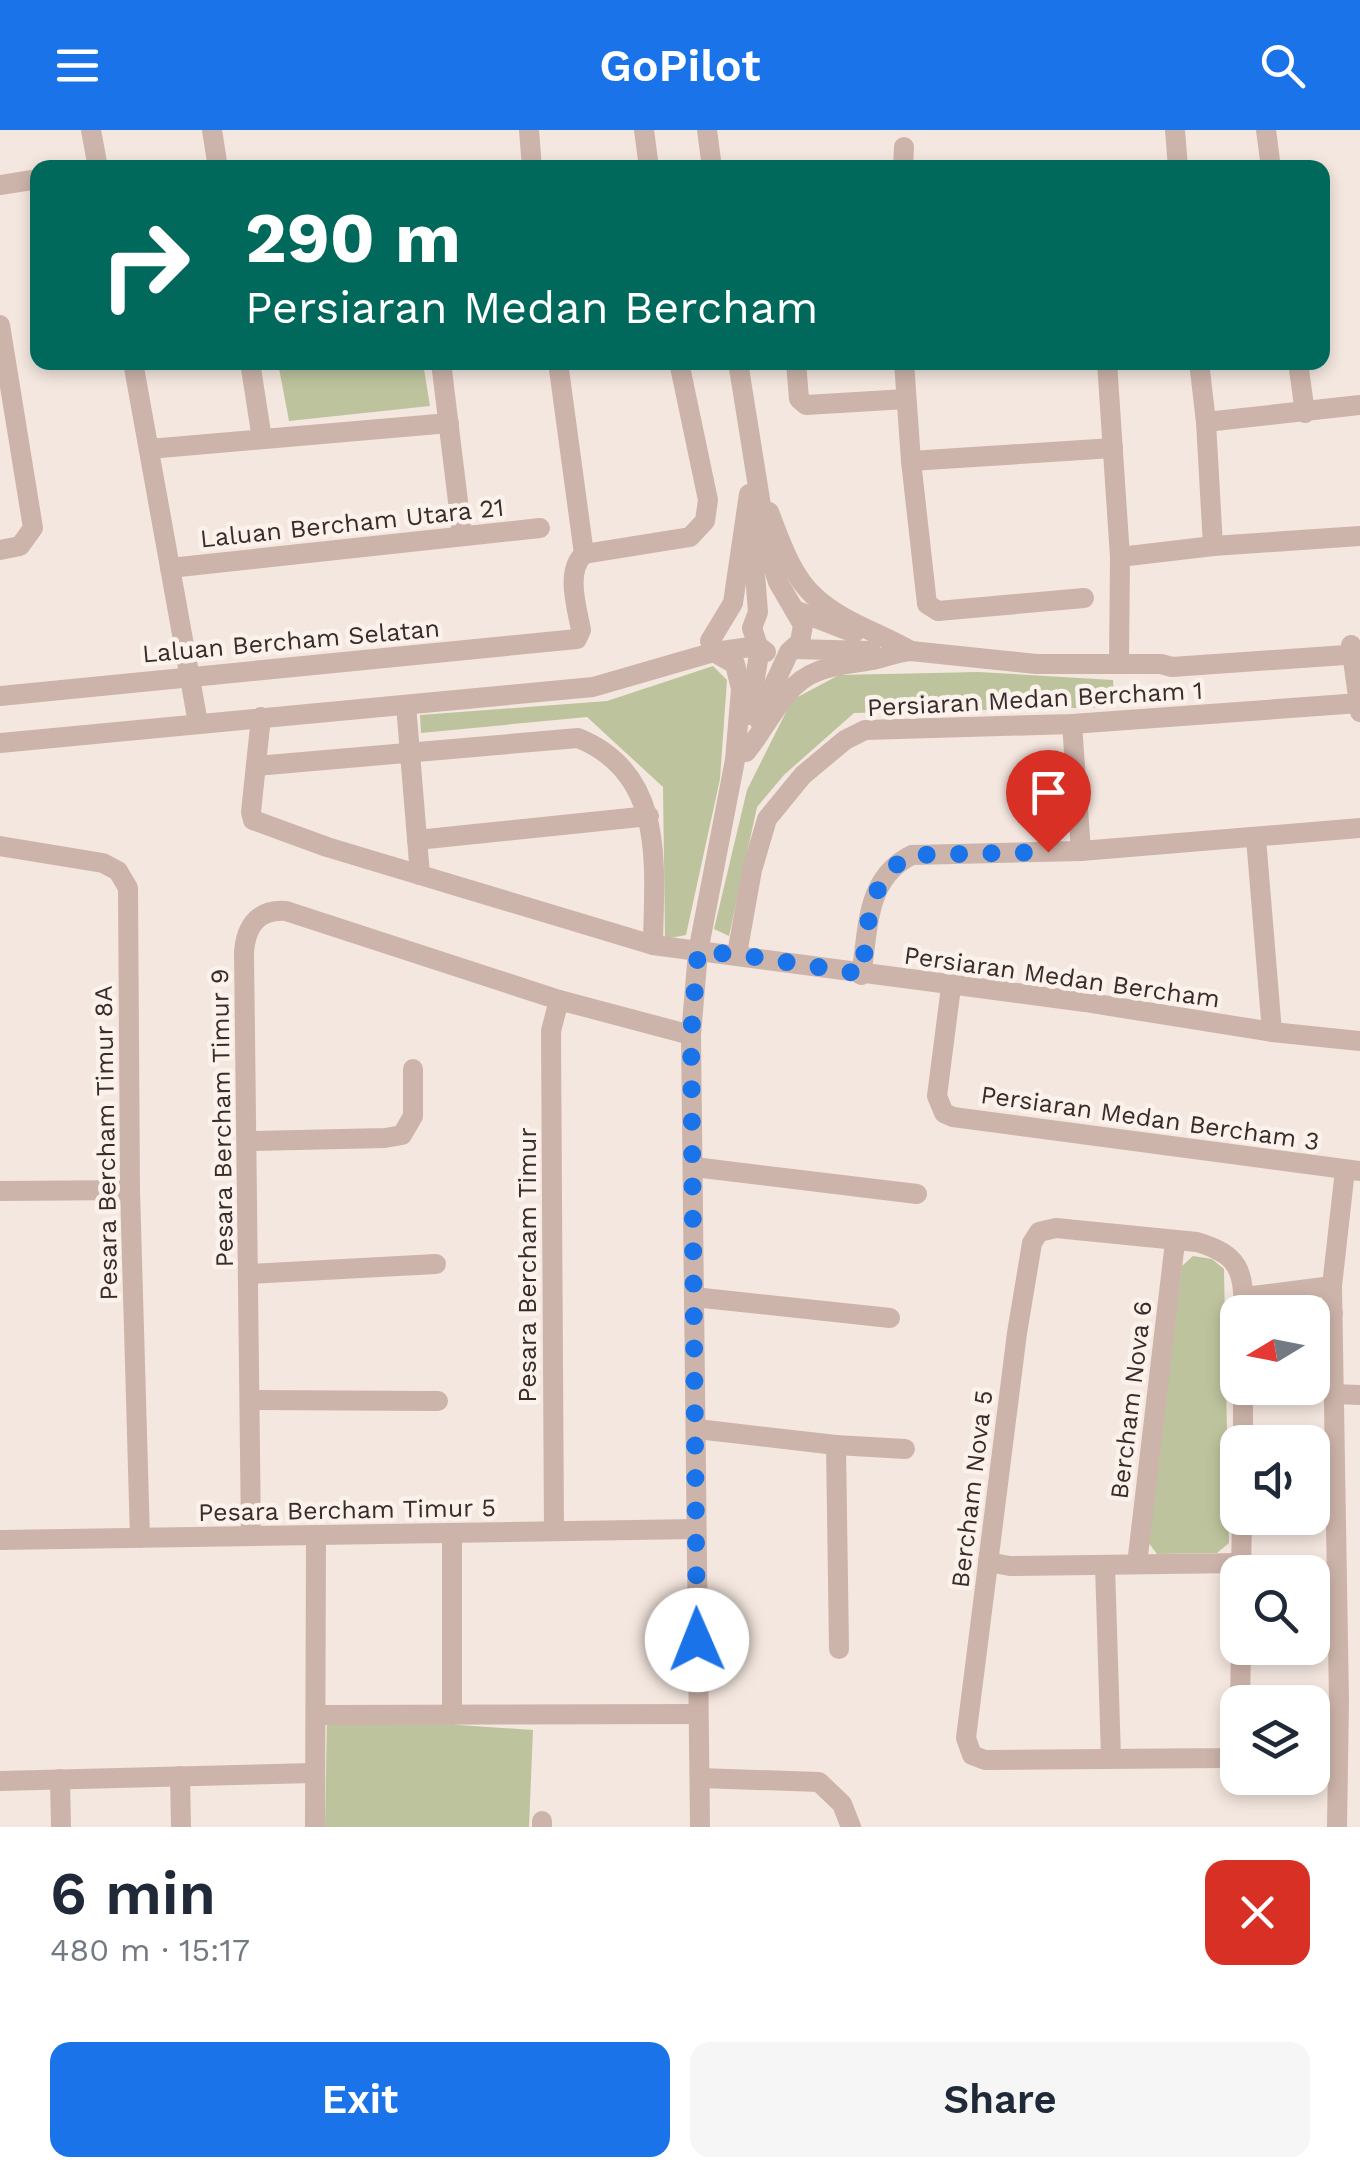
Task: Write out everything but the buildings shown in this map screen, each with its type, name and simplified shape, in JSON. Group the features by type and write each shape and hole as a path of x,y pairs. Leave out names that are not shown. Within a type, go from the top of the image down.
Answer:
{"street":[{"path":"92,130 97,160"},
{"path":"212,130 217,160"},
{"path":"529,130 531,160"},
{"path":"644,130 648,160"},
{"path":"698,130 702,160"},
{"path":"707,130 711,160"},
{"path":"1175,130 1177,160"},
{"path":"1266,130 1270,160"},
{"path":"0,185 30,179"},
{"path":"0,325 33,528 20,546 0,550"},
{"path":"134,370 198,723"},
{"path":"251,370 262,439"},
{"path":"443,370 462,534"},
{"path":"559,370 584,554 690,537 705,522 708,500 681,370"},
{"path":"700,1827 691,1035 698,952 750,710 759,646 754,637 748,494 731,370"},
{"path":"739,370 772,567 800,617 803,634 740,756"},
{"path":"796,370 798,394 806,405 906,399"},
{"path":"904,370 910,461 929,608 938,611 1084,598"},
{"name":"Persiaran Medan Bercham 1","path":"1108,370 1120,556 1120,664"},
{"path":"1200,370 1213,546"},
{"path":"1299,370 1304,413"},
{"path":"1206,422 1360,405"},
{"path":"149,449 449,423"},
{"path":"910,461 1113,448"},
{"path":"753,470 790,560 806,588 828,608 903,649"},
{"path":"712,646 733,603 748,494"},
{"name":"Laluan Bercham Utara 21","path":"170,568 540,528"},
{"path":"1120,556 1360,536"},
{"name":"Laluan Bercham Selatan","path":"0,696 577,639 580,630 574,571 577,559 584,554"},
{"path":"712,646 774,604 903,649"},
{"path":"712,646 735,664 740,678 740,756"},
{"path":"0,743 593,687 640,672 664,659 712,646 759,646 774,654 792,650 903,649 1036,664 1161,664 1170,658 1356,648 1360,712"},
{"path":"740,756 765,730 800,680 828,666 873,660 903,649"},
{"name":"Persiaran Medan Bercham 1","path":"736,954 752,870 767,819 803,776 845,740 865,730 1072,724 1359,703"},
{"path":"406,705 420,875"},
{"path":"261,717 256,766 578,738 609,756 636,788 649,816 654,843 653,944"},
{"path":"1072,724 1081,851"},
{"name":"Persiaran Medan Bercham","path":"256,766 250,812 253,820 420,875 653,944 1085,1002 1272,1032 1360,1041"},
{"path":"417,840 649,816"},
{"path":"862,974 876,891 894,864 912,855 1081,851 1360,828"},
{"path":"1256,838 1272,1032"},
{"name":"Pesara Bercham Timur 8A","path":"0,846 111,866 124,878 128,897 130,1190 140,1538"},
{"name":"Pesara Bercham Timur 9","path":"252,1536 244,952 248,929 262,914 278,910 296,914 559,1000 691,1035"},
{"name":"Persiaran Medan Bercham 3","path":"952,986 937,1096 944,1113 952,1117 1352,1170"},
{"name":"Pesara Bercham Timur","path":"554,1532 551,1032 559,1000"},
{"path":"249,1141 402,1135 413,1116 413,1069"},
{"path":"694,1167 917,1194"},
{"path":"1329,1295 1352,1170"},
{"path":"0,1191 130,1190"},
{"name":"Bercham Nova 5","path":"1111,1758 985,1760 972,1755 966,1738 1017,1333 1032,1244 1039,1232 1056,1228 1175,1242"},
{"path":"1175,1242 1198,1242 1232,1257 1240,1270 1243,1295"},
{"name":"Bercham Nova 6","path":"1138,1564 1175,1242"},
{"path":"250,1274 436,1264"},
{"path":"1290,1295 1332,1286"},
{"path":"694,1297 890,1318"},
{"path":"1330,1367 1334,1394 1339,1702 1337,1827"},
{"path":"1334,1394 1360,1395"},
{"path":"250,1400 438,1401"},
{"path":"697,1429 905,1449"},
{"path":"836,1445 840,1648"},
{"name":"Pesara Bercham Timur 5","path":"0,1540 696,1529"},
{"path":"452,1533 452,1715"},
{"path":"315,1827 316,1535"},
{"path":"988,1562 1010,1566 1220,1567"},
{"path":"1105,1565 1111,1758 1220,1758"},
{"path":"1339,1702 1360,1689"},
{"path":"316,1716 698,1714"},
{"path":"0,1780 316,1774"},
{"path":"180,1776 181,1827"},
{"path":"60,1778 61,1827"},
{"path":"700,1778 819,1782 842,1804 851,1827"}],"green space":[{"path":"279,370 424,370 430,406 289,421"},
{"path":"713,666 727,680 720,779 686,935 665,939 663,787 587,717 421,733 420,715 607,701"},
{"path":"978,672 1113,680 1115,707 854,713 784,775 757,807 729,936 714,929 747,790 792,700 839,675"},
{"path":"1193,1256 1212,1259 1224,1269 1224,1295 1220,1295 1220,1405 1226,1405 1227,1425 1220,1425 1220,1535 1229,1535 1229,1543 1217,1553 1157,1554 1148,1542 1182,1266"},
{"path":"327,1716 533,1730 529,1827 325,1827"}],"route":[{"path":"697,1640 691,1035 698,952 736,954 862,974 876,891 894,864 912,855 1048,852"}]}
